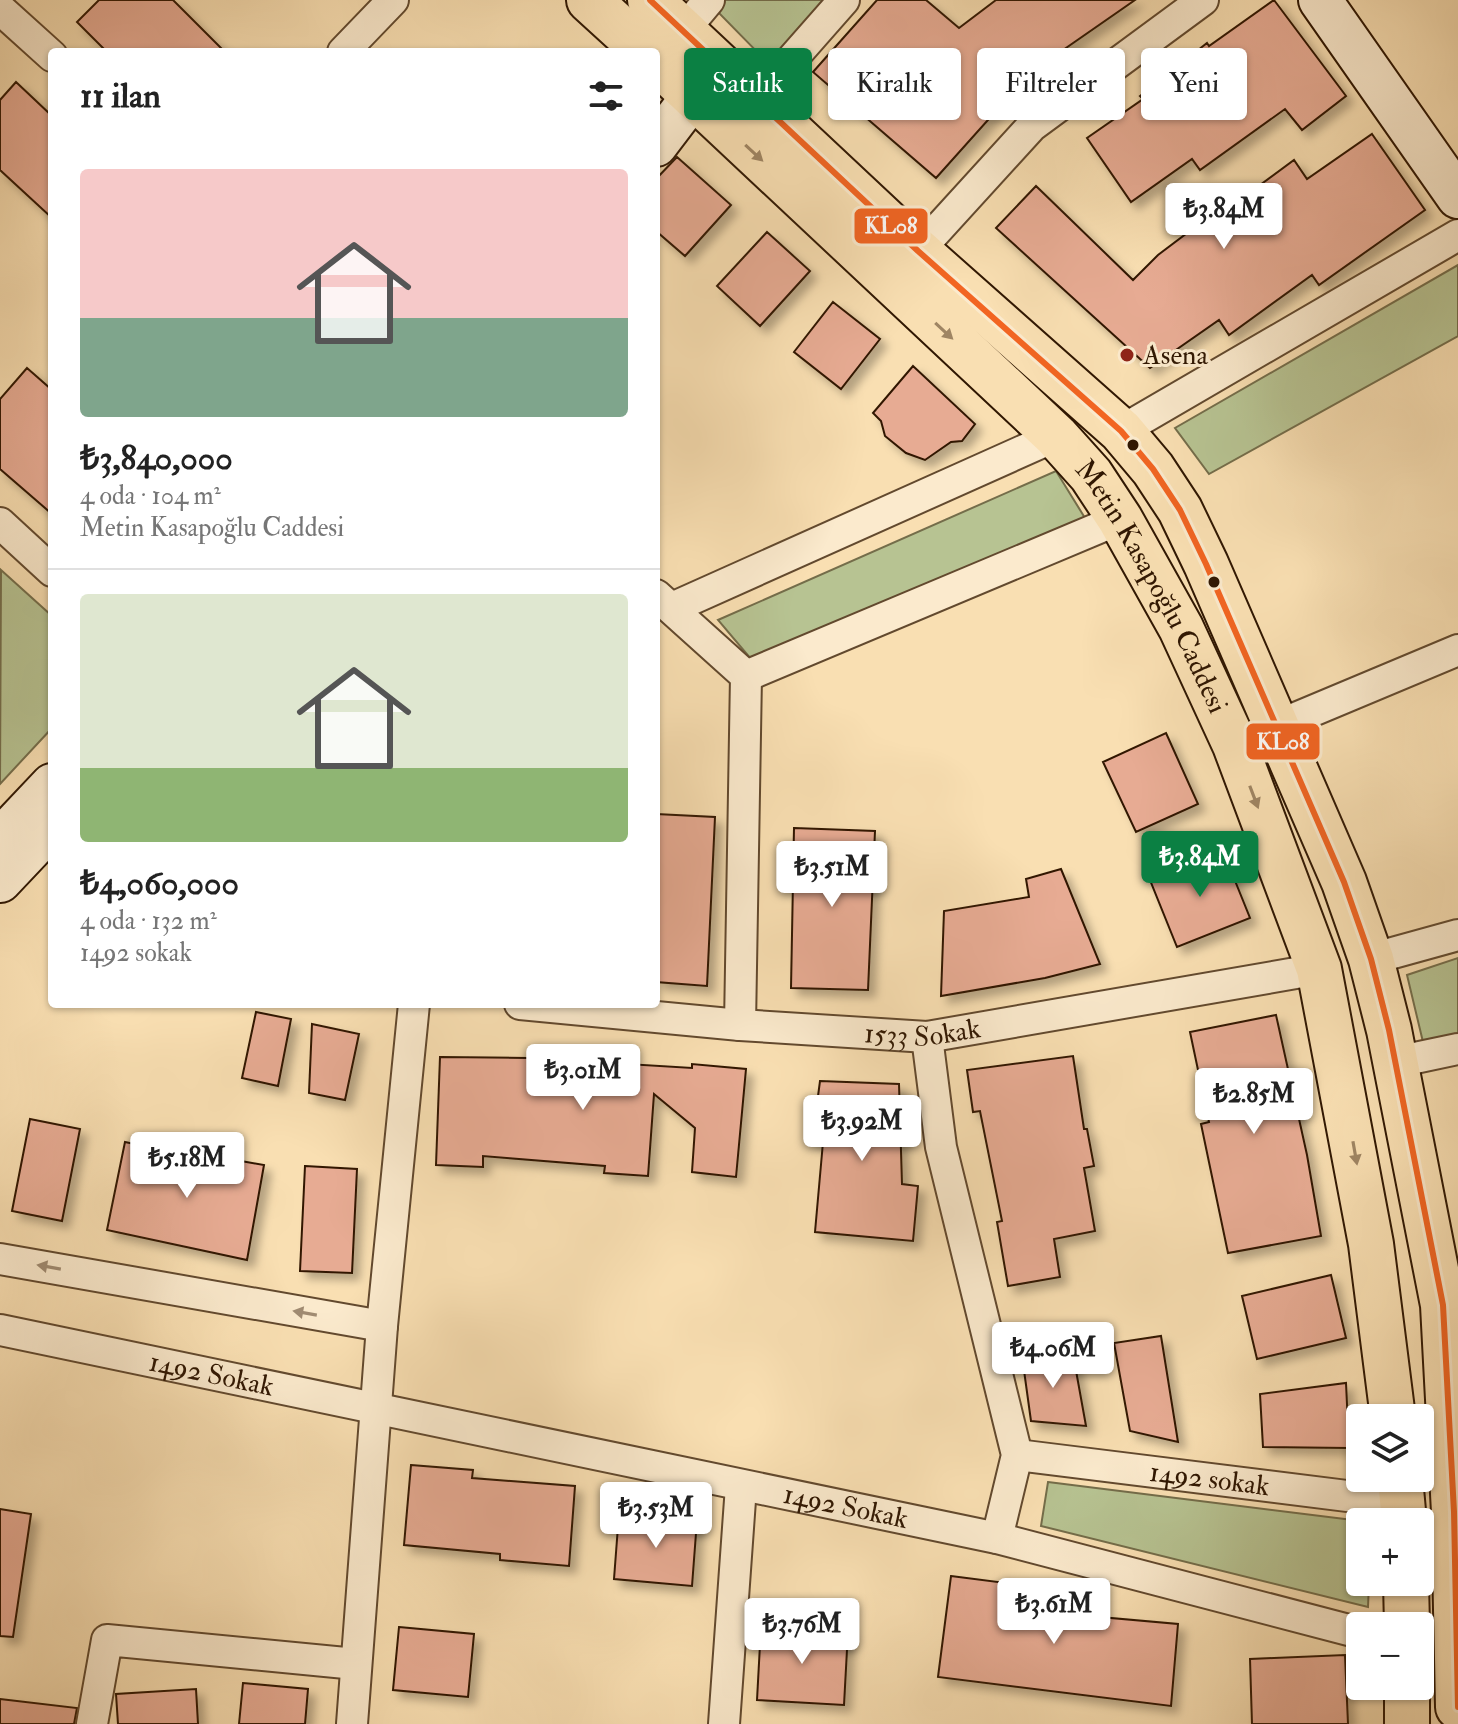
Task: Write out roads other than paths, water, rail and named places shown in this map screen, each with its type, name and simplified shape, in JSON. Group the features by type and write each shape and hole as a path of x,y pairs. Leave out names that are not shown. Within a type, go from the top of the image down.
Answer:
{"main road":[{"name":"Metin Kasapoğlu Caddesi","path":"589,0 668,47 684,62"},
{"name":"Metin Kasapoğlu Caddesi","path":"650,0 668,47"},
{"name":"Metin Kasapoğlu Caddesi","path":"744,120 1091,475 1120,519 1181,628 1235,745 1319,969 1371,1244 1391,1404"},
{"name":"Metin Kasapoğlu Caddesi","path":"777,120 918,251 1121,431 1153,469 1180,510 1279,725 1344,882 1371,959 1396,1062 1443,1305 1456,1512 1458,1682"},
{"path":"1407,1700 1407,1724"}],"street":[{"path":"347,48 393,0"},
{"path":"802,48 844,0"},
{"path":"918,251 1032,126 1203,0"},
{"path":"1320,0 1458,197"},
{"path":"0,9 48,52"},
{"path":"660,140 684,108"},
{"path":"1121,431 1458,235"},
{"path":"740,1025 746,676 664,602 1056,436"},
{"path":"746,676 1120,519"},
{"path":"0,523 48,567"},
{"path":"1279,725 1458,650"},
{"path":"0,840 48,789"},
{"path":"0,881 48,830"},
{"path":"1371,959 1458,935"},
{"name":"1533 Sokak","path":"562,1008 740,1025 927,1037 1319,969"},
{"path":"352,1724 382,1326 414,1008"},
{"path":"927,1037 941,1147 1017,1455 997,1538"},
{"path":"1396,1062 1458,1049"},
{"path":"0,1259 382,1326"},
{"name":"1492 Sokak","path":"0,1330 997,1538 1346,1629"},
{"name":"1492 sokak","path":"1017,1455 1402,1501"},
{"path":"724,1724 741,1486"},
{"path":"92,1724 107,1640 356,1664"}],"place":[{"name":"Asena","path":"1127,355"}]}
